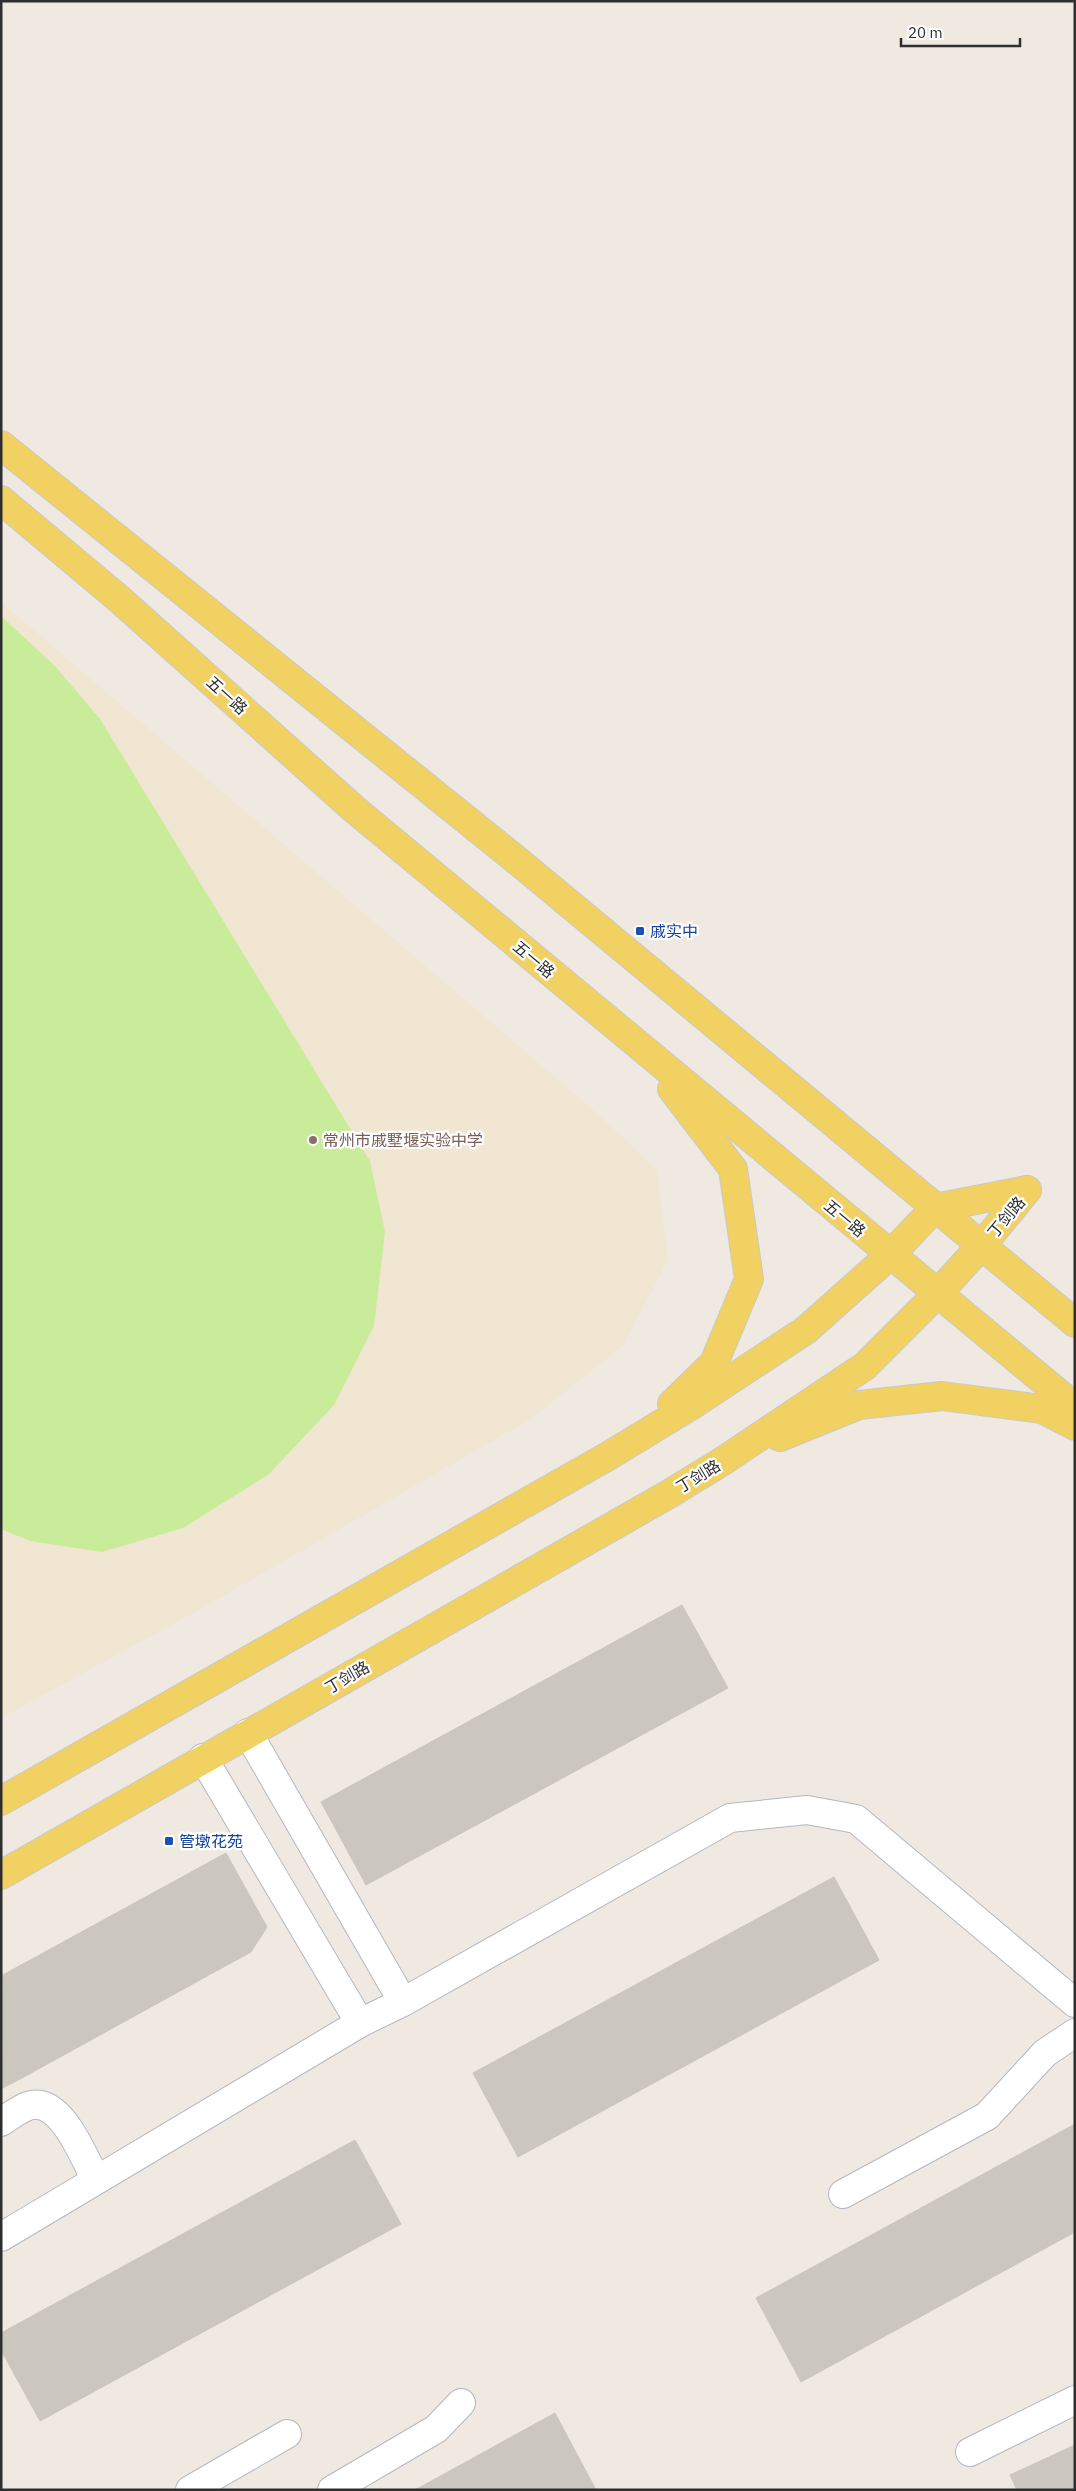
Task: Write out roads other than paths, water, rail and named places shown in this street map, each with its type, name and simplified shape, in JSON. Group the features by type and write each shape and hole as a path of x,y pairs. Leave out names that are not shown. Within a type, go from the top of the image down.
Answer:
{"main road":[{"path":"1,445 514,858 1075,1323"},
{"name":"五一路","path":"1,500 118,598 354,809 642,1050 1075,1407"},
{"path":"635,1440 714,1363 748,1279 734,1169 642,1050"},
{"name":"丁剑路","path":"1,1875 723,1461 864,1366 938,1293 982,1245 1028,1190 935,1208"},
{"path":"1,1801 635,1440 806,1330 890,1255 935,1208"},
{"path":"723,1461 858,1405 942,1396 1042,1409 1075,1426"}],"lane":[{"path":"248,1733 402,2002"},
{"path":"203,1758 360,2023"},
{"path":"1,2237 360,2023 402,2002 730,1818 807,1810 856,1819 1075,2003"},
{"path":"843,2194 988,2116 1045,2053 1075,2033"},
{"path":"1,2122 29,2105 49,2108 64,2121 96,2180"},
{"path":"970,2452 1075,2400"},
{"path":"332,2490 436,2429 461,2403"},
{"path":"190,2490 287,2434"}],"place":[{"name":"戚实中","path":"640,931"},
{"name":"常州市戚墅堰实验中学","path":"313,1140"},
{"name":"管墩花苑","path":"169,1841"}]}
